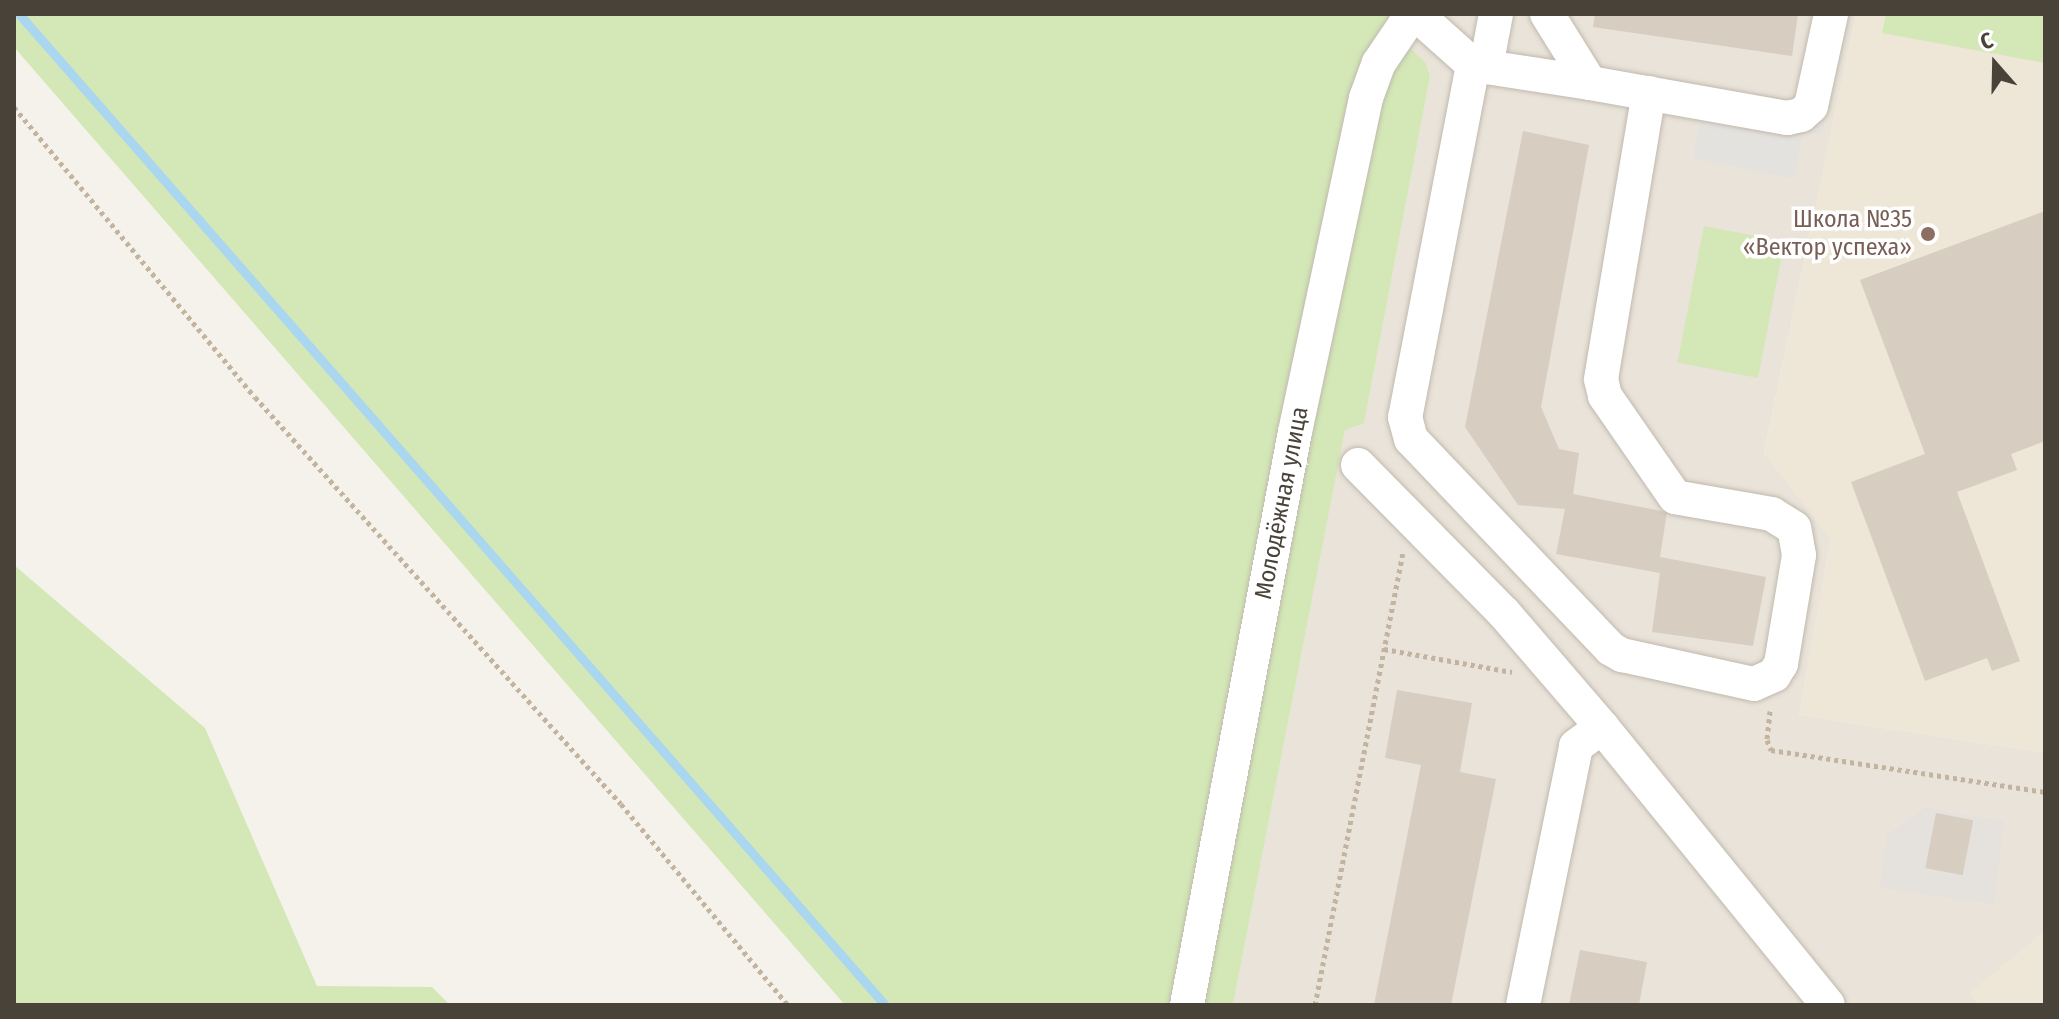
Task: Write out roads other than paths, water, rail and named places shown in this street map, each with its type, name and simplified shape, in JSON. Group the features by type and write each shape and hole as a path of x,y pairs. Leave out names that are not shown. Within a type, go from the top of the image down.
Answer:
{"street":[{"path":"1414,14 1480,66 1787,118 1801,115 1811,106 1831,14"},
{"name":"Молодёжная улица","path":"1187,1005 1295,432 1366,98 1379,63 1414,14"},
{"path":"1496,14 1480,66 1405,417 1411,439 1611,649 1622,655 1754,684 1774,675 1781,664 1799,555 1794,528 1772,514 1675,497 1605,396 1603,387 1603,359 1649,93"},
{"path":"1547,14 1590,83"},
{"path":"1358,465 1504,613 1602,727 1828,1005"},
{"path":"1523,1005 1576,746 1602,727"}],"waterway":[{"path":"19,14 885,1005"}],"place":[{"name":"Школа №35 «Вектор успеха»","path":"1928,234"}]}
